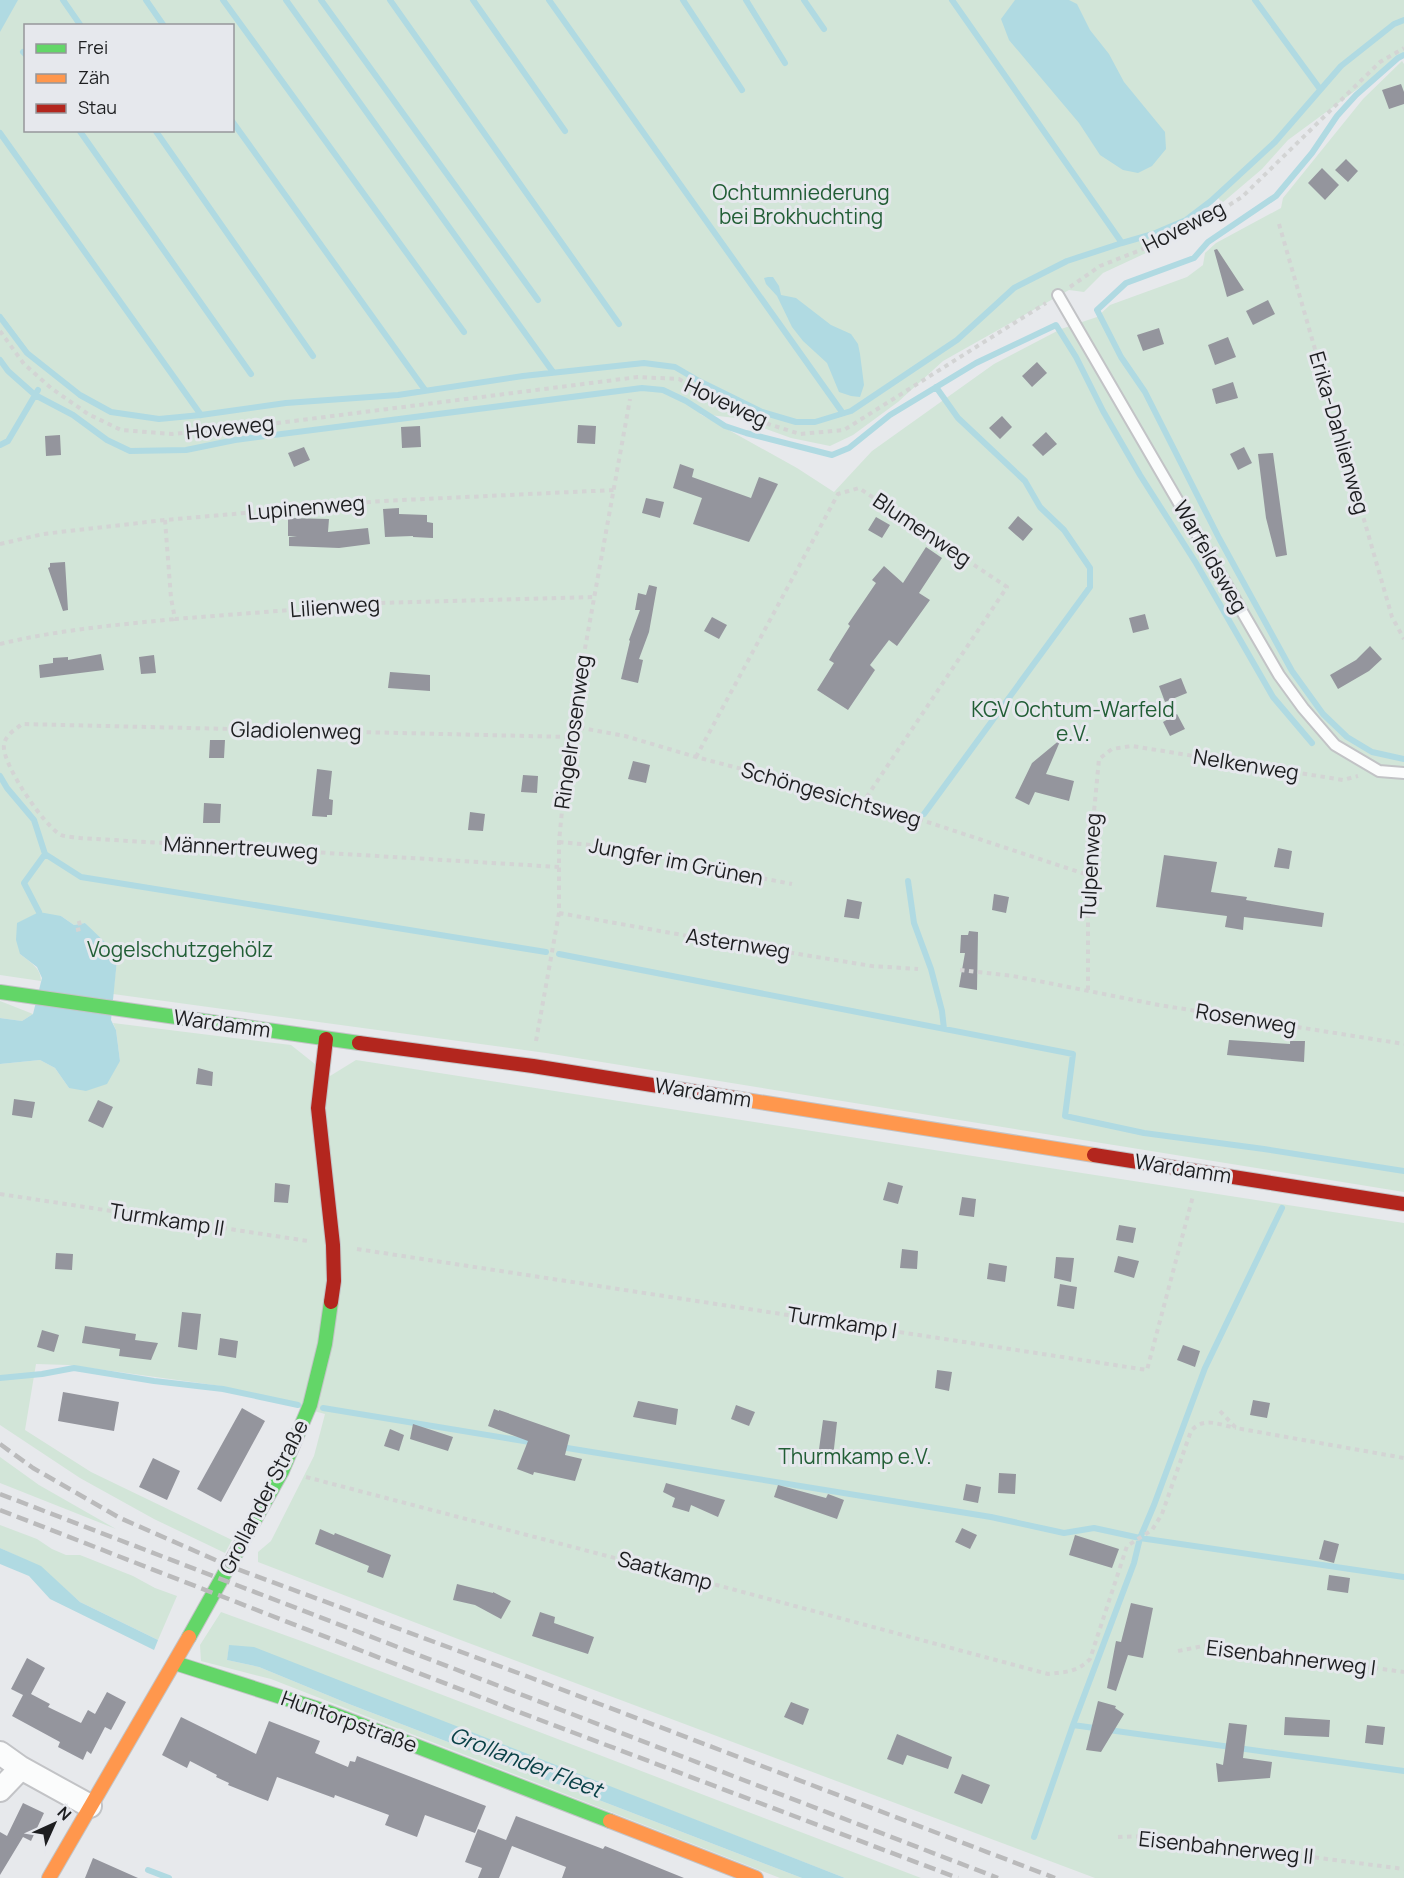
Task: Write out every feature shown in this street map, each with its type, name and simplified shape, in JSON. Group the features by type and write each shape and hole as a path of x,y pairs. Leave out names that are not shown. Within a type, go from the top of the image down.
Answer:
{"street":[{"name":"Wardamm","path":"0,992 532,1066 1404,1204"},
{"name":"Grollander Straße","path":"50,1878 90,1806 176,1663 282,1471 310,1405 325,1344 334,1281 333,1245 318,1108 326,1039"},
{"name":"Huntorpstraße","path":"176,1663 328,1712 756,1878"},
{"path":"0,1753 21,1768 90,1806"},
{"path":"0,1790 21,1768"}],"lane":[{"name":"Warfeldsweg","path":"1058,295 1279,675 1303,708 1335,745 1379,771 1404,773"}],"path":[{"name":"Hoveweg","path":"0,331 24,364 51,388 88,414 121,430 172,434 638,377 680,380 746,417 800,434 844,430 1100,266 1166,240 1202,222 1242,197 1380,62 1404,48"},
{"name":"Erika-Dahlienweg","path":"1279,224 1392,617 1404,639"},
{"name":"Ringelrosenweg","path":"532,1066 559,913 559,842 569,737 630,399"},
{"name":"Blumenweg","path":"696,757 838,494 859,488 1007,586 864,801"},
{"name":"Lupinenweg","path":"0,544 43,534 165,520 382,501 614,490"},
{"path":"165,520 175,619"},
{"name":"Lilienweg","path":"0,644 75,630 175,619 380,603 594,597"},
{"name":"Gladiolenweg","path":"22,724 569,737"},
{"name":"Männertreuweg","path":"22,724 9,734 4,745 6,760 16,780 49,824 61,835 559,867"},
{"name":"Schöngesichtsweg","path":"572,726 625,736 864,801 1088,875"},
{"name":"Nelkenweg","path":"1112,749 1132,746 1344,780 1379,771"},
{"name":"Tulpenweg","path":"1088,990 1088,875 1099,759 1112,749"},
{"name":"Jungfer im Grünen","path":"559,842 601,847 792,884"},
{"name":"Asternweg","path":"559,913 872,966 918,969"},
{"path":"76,930 81,929 78,918"},
{"name":"Rosenweg","path":"960,970 1013,976 1159,1005 1404,1044"},
{"name":"Turmkamp I","path":"333,1245 1147,1370 1199,1172"},
{"name":"Turmkamp II","path":"0,1194 333,1245"},
{"path":"1220,1411 1236,1428 1404,1458"},
{"name":"Saatkamp","path":"282,1471 1048,1674 1072,1670 1083,1666 1090,1659 1127,1546 1149,1532 1162,1514 1191,1431 1196,1425 1205,1421 1236,1428"},
{"name":"Eisenbahnerweg I","path":"1178,1651 1208,1645 1404,1672"},
{"name":"Eisenbahnerweg II","path":"1118,1837 1149,1836 1404,1869"}],"green space":[{"path":"0,0 1404,0 1404,55 1288,140 1262,169 1222,203 1216,195 1143,248 1146,253 1103,273 1084,292 1069,290 943,361 898,402 853,435 830,446 791,438 736,418 700,414 797,468 834,492 872,451 994,364 1061,329 1097,317 1110,305 1187,277 1203,265 1205,253 1216,243 1281,208 1283,198 1363,99 1402,61 1404,64 1404,1192 546,1053 113,994 117,960 85,923 74,925 61,916 20,954 37,969 41,981 0,975"},
{"path":"0,1001 33,1014 22,1021 0,1018"},
{"name":"Thurmkamp e.V.","path":"113,1023 291,1045 330,1076 356,1060 1404,1223 1404,1878 1095,1878 258,1562 258,1552 271,1541 314,1456 325,1414 221,1386 68,1365 36,1364 25,1430 91,1472 232,1540 225,1553 154,1519 80,1478 0,1425 0,1064 40,1060 55,1068 69,1088 120,1061"},
{"path":"0,1457 39,1485 116,1529 0,1483"},
{"path":"0,1525 37,1539 66,1555 80,1555 177,1596 158,1640 80,1602 41,1567 0,1548"},
{"path":"221,1612 921,1878 845,1878 435,1719 229,1646 227,1660 259,1667 349,1704 802,1878 780,1878 271,1679 201,1661 200,1645"}],"water":[{"path":"0,0 18,0 0,32"},
{"path":"1015,0 1069,0 1077,4 1090,30 1109,54 1124,82 1165,132 1166,149 1152,166 1138,173 1123,170 1100,155 1079,123 1009,40 1001,19"},
{"path":"773,277 779,286 781,295 796,298 831,325 851,334 858,344 860,354 864,385 860,397 839,392 827,363 803,341 792,327 777,296 766,284 764,278"},
{"path":"39,912 61,916 74,925 85,923 110,947 117,960 111,1020 116,1030 120,1061 107,1084 86,1091 69,1088 55,1068 40,1060 0,1064 0,1018 22,1021 33,1014 42,978 37,967 20,954 16,940 17,923"},
{"path":"0,1548 41,1566 80,1602 158,1640 154,1650 50,1599 29,1576 0,1564"},
{"name":"Grollander Fleet","path":"229,1645 254,1647 845,1878 802,1878 349,1704 259,1667 227,1660"}],"building":[{"path":"1401,84 1404,104 1389,109 1382,90"},
{"path":"1346,159 1358,171 1348,182 1335,170"},
{"path":"1322,168 1339,185 1325,200 1308,183"},
{"path":"1217,249 1244,290 1227,297 1214,250"},
{"path":"1268,300 1275,314 1253,325 1246,311"},
{"path":"1159,328 1164,344 1143,351 1137,335"},
{"path":"1228,337 1236,357 1215,365 1208,345"},
{"path":"1037,362 1047,373 1032,387 1022,376"},
{"path":"1233,382 1238,398 1216,404 1212,389"},
{"path":"1002,416 1012,427 1000,439 989,428"},
{"path":"578,425 596,426 595,444 577,443"},
{"path":"420,426 421,447 402,448 401,427"},
{"path":"1046,432 1057,444 1043,456 1032,445"},
{"path":"60,435 61,455 46,456 45,436"},
{"path":"304,447 310,460 294,467 288,453"},
{"path":"1244,447 1252,463 1238,470 1230,454"},
{"path":"1273,453 1287,555 1276,557 1266,518 1258,454"},
{"path":"680,464 694,469 692,477 751,498 759,477 778,484 749,542 693,524 702,498 673,488"},
{"path":"646,498 664,502 660,518 642,513"},
{"path":"399,508 399,514 427,515 427,522 433,523 433,538 385,537 383,509"},
{"path":"1018,516 1033,529 1023,541 1008,528"},
{"path":"876,517 890,525 882,538 868,530"},
{"path":"288,518 329,519 328,532 368,528 370,544 339,548 289,546 289,537 297,536 288,536"},
{"path":"926,547 942,558 919,593 930,600 897,646 889,640 870,665 875,670 848,710 817,690 834,663 829,660 850,626 848,624 876,583 872,580 884,566 903,583"},
{"path":"65,562 68,610 63,611 48,568 50,563"},
{"path":"649,585 657,587 649,632 639,659 643,660 638,683 621,679 629,640 640,610 635,610 638,593 646,595"},
{"path":"1145,614 1149,629 1133,633 1129,618"},
{"path":"712,617 727,625 719,639 704,631"},
{"path":"1370,646 1382,659 1369,671 1338,689 1330,675 1356,660"},
{"path":"101,654 104,670 40,678 39,665 53,663 53,658 68,657 68,660"},
{"path":"154,655 156,673 141,674 139,657"},
{"path":"390,672 430,675 430,691 388,688"},
{"path":"1181,678 1187,693 1165,702 1159,686"},
{"path":"1177,714 1185,729 1170,736 1163,722"},
{"path":"1061,739 1046,774 1074,781 1069,801 1035,792 1029,805 1015,798 1032,763"},
{"path":"210,740 225,740 224,758 209,758"},
{"path":"633,761 650,765 646,783 628,779"},
{"path":"317,769 332,771 329,799 333,800 332,815 327,815 327,817 312,816"},
{"path":"523,775 538,776 537,793 521,792"},
{"path":"204,803 221,804 220,823 203,823"},
{"path":"470,812 485,814 483,831 468,830"},
{"path":"1278,848 1292,851 1289,869 1274,867"},
{"path":"1164,855 1217,862 1211,892 1324,913 1322,927 1244,917 1243,930 1225,927 1227,916 1156,907"},
{"path":"994,894 1009,897 1006,913 992,910"},
{"path":"847,899 862,902 859,919 844,917"},
{"path":"969,931 978,932 977,990 959,987 965,953 960,953 961,935 968,935"},
{"path":"1229,1040 1290,1044 1290,1041 1305,1041 1304,1062 1227,1055"},
{"path":"198,1068 213,1072 212,1086 196,1084"},
{"path":"14,1099 35,1102 32,1118 12,1115"},
{"path":"98,1100 113,1107 103,1128 88,1121"},
{"path":"888,1182 903,1186 898,1204 883,1200"},
{"path":"275,1183 290,1185 288,1203 274,1202"},
{"path":"962,1197 976,1199 974,1217 959,1215"},
{"path":"1119,1225 1136,1228 1133,1243 1116,1240"},
{"path":"902,1249 918,1251 917,1269 900,1268"},
{"path":"56,1253 73,1254 72,1270 55,1269"},
{"path":"1118,1256 1139,1261 1134,1278 1114,1272"},
{"path":"1056,1257 1074,1258 1071,1282 1054,1278"},
{"path":"989,1263 1007,1266 1005,1282 987,1279"},
{"path":"1060,1284 1077,1287 1074,1309 1057,1306"},
{"path":"182,1312 201,1314 197,1350 178,1347"},
{"path":"85,1326 136,1334 135,1340 158,1343 151,1360 119,1356 120,1349 82,1343"},
{"path":"42,1330 59,1335 54,1352 37,1347"},
{"path":"220,1338 238,1341 236,1358 218,1355"},
{"path":"1183,1345 1200,1351 1195,1367 1177,1360"},
{"path":"937,1370 952,1372 949,1391 935,1388"},
{"path":"63,1392 119,1402 114,1431 58,1421"},
{"path":"1253,1400 1270,1403 1267,1418 1250,1415"},
{"path":"638,1401 678,1409 676,1425 633,1417"},
{"path":"736,1405 755,1412 749,1426 731,1419"},
{"path":"242,1408 265,1421 221,1502 197,1489"},
{"path":"494,1409 570,1435 565,1455 582,1459 575,1481 534,1472 533,1475 517,1469 528,1441 488,1426"},
{"path":"823,1420 837,1422 832,1466 817,1464"},
{"path":"413,1424 453,1437 448,1451 410,1439"},
{"path":"390,1429 404,1435 399,1451 384,1446"},
{"path":"153,1458 180,1471 167,1500 139,1487"},
{"path":"999,1473 1016,1474 1015,1494 998,1493"},
{"path":"666,1483 725,1500 718,1517 691,1505 689,1512 672,1507 675,1498 663,1492"},
{"path":"966,1484 981,1487 978,1503 963,1500"},
{"path":"778,1485 826,1498 828,1494 844,1500 837,1519 774,1497"},
{"path":"962,1528 977,1535 970,1549 955,1542"},
{"path":"320,1529 391,1555 383,1578 367,1572 369,1566 315,1544"},
{"path":"1075,1535 1119,1549 1112,1568 1069,1555"},
{"path":"1324,1540 1339,1544 1334,1563 1319,1559"},
{"path":"1329,1575 1350,1578 1348,1593 1327,1590"},
{"path":"457,1584 493,1592 511,1601 501,1619 475,1605 453,1600"},
{"path":"1131,1603 1153,1608 1143,1658 1128,1655 1116,1691 1107,1688 1116,1641 1121,1642"},
{"path":"540,1612 555,1617 554,1623 594,1637 588,1654 532,1636"},
{"path":"27,1658 45,1668 31,1694 50,1704 48,1707 81,1723 88,1710 95,1714 107,1692 126,1702 111,1730 105,1727 91,1754 87,1751 83,1760 58,1747 60,1742 12,1716 23,1695 11,1689"},
{"path":"1098,1701 1116,1706 1115,1708 1124,1714 1101,1752 1086,1750"},
{"path":"791,1702 809,1709 803,1725 784,1717"},
{"path":"181,1717 256,1754 269,1721 320,1741 315,1753 348,1767 350,1761 355,1762 357,1756 486,1806 475,1833 425,1815 417,1837 385,1825 389,1815 277,1777 268,1801 228,1785 229,1783 216,1777 217,1775 190,1761 187,1768 162,1755"},
{"path":"1285,1717 1330,1720 1329,1737 1284,1735"},
{"path":"1229,1723 1247,1725 1243,1758 1272,1762 1270,1778 1218,1782 1216,1763 1223,1765"},
{"path":"1367,1725 1385,1727 1383,1745 1365,1743"},
{"path":"897,1734 952,1757 948,1769 907,1755 903,1765 887,1759"},
{"path":"962,1774 990,1785 982,1804 954,1793"},
{"path":"23,1803 44,1813 31,1841 23,1837 0,1875 0,1832 7,1836"},
{"path":"516,1816 603,1849 605,1846 684,1878 562,1878 566,1867 512,1846 499,1878 478,1878 482,1868 465,1862 478,1829 506,1840"},
{"path":"93,1858 138,1878 85,1878"}],"waterway":[{"path":"63,0 80,24"},
{"path":"146,0 163,24"},
{"path":"223,0 464,332"},
{"path":"286,0 553,372"},
{"path":"321,0 538,300"},
{"path":"390,0 619,324"},
{"path":"473,0 565,131"},
{"path":"549,0 842,412"},
{"path":"683,0 742,90"},
{"path":"746,0 785,63"},
{"path":"804,0 824,29"},
{"path":"952,0 1122,243"},
{"path":"1255,0 1320,89"},
{"path":"0,317 27,353 80,395 111,412 159,419 286,403 398,395 523,376 644,363 675,367 762,412 796,422 815,422 851,411 957,340 1014,288 1067,261 1153,234 1186,220 1211,201 1275,142 1341,66 1394,24 1404,20"},
{"path":"1404,55 1356,95 1337,116 1312,153 1276,196 1208,242 1194,258 1126,283 1097,310 1121,357 1145,392 1219,538 1292,671 1323,714 1347,737 1372,752 1404,759"},
{"path":"234,124 425,390"},
{"path":"80,132 251,374"},
{"path":"156,132 313,356"},
{"path":"0,133 201,415"},
{"path":"0,360 8,371 35,395 73,415 107,440 130,451 186,450 235,440 642,388 663,390 686,401 725,426 832,455 849,448 890,415 976,363 1056,325 1076,357 1103,411 1140,475 1196,563 1273,697 1312,743"},
{"path":"924,814 1090,587 1090,568 1064,530 1040,507 1025,481 958,418 936,387"},
{"path":"0,445 8,441 38,390"},
{"path":"0,776 34,820 45,854 24,883 39,912"},
{"path":"45,854 81,877 546,952"},
{"path":"908,881 914,923 931,969 942,1011 944,1029"},
{"path":"559,954 1073,1054 1065,1116 1144,1133 1404,1171"},
{"path":"1034,1837 1134,1563 1140,1538 1205,1368 1282,1208"},
{"path":"0,1378 74,1368 223,1389 298,1405"},
{"path":"323,1408 536,1443"},
{"path":"561,1447 991,1517 1064,1533 1094,1528 1140,1538 1404,1577"},
{"path":"1073,1725 1404,1771"},
{"path":"148,1870 169,1878"}],"railway":[{"path":"0,1444 33,1468 120,1518 229,1566 529,1677 1055,1878"},
{"path":"0,1494 998,1878"},
{"path":"0,1510 511,1709 958,1878"}],"traffic: fast":[{"path":"0,992 359,1043"},
{"path":"189,1637 282,1471 310,1405 325,1344 331,1302"},
{"path":"175,1663 328,1712 610,1821"}],"traffic: slow":[{"path":"734,1098 1094,1155"},
{"path":"49,1878 189,1637"},
{"path":"610,1821 756,1878"}],"traffic: jam":[{"path":"326,1039 318,1108 333,1245 334,1281 331,1302"},
{"path":"359,1043 533,1066 734,1098"},
{"path":"1094,1155 1404,1204"}],"park label":[{"name":"Ochtumniederung bei Brokhuchting","path":"801,205"},
{"name":"KGV Ochtum-Warfeld e.V.","path":"1073,722"},
{"name":"Vogelschutzgehölz","path":"180,950"}]}
